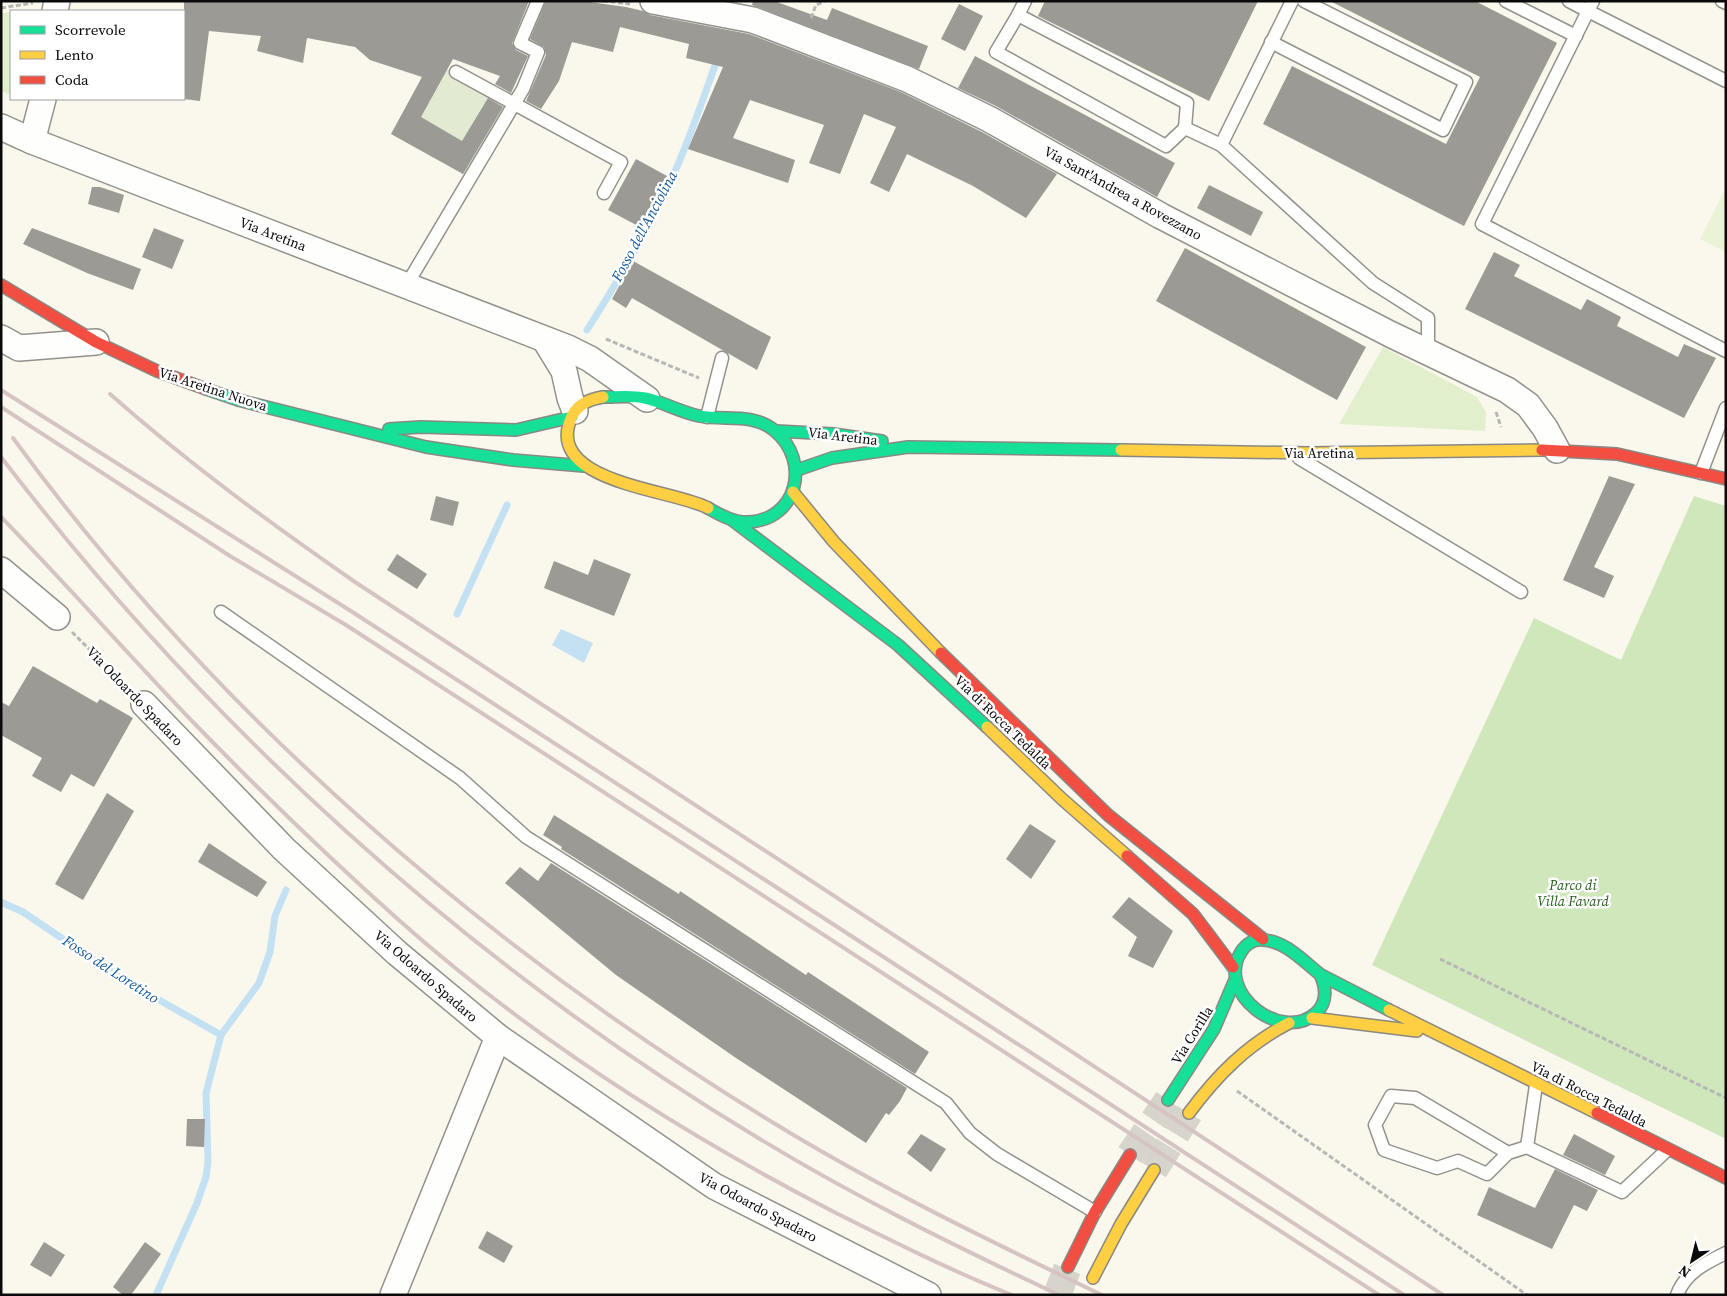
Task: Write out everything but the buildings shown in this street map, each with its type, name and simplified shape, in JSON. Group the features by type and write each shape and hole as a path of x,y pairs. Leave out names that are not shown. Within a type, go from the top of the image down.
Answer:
{"street":[{"name":"Via Sant'Andrea a Rovezzano","path":"645,3 754,20 907,79 989,119 1161,216 1390,334 1496,383 1517,396 1537,416 1557,450"},
{"path":"32,141 43,100"},
{"name":"Via Aretina","path":"1,127 32,141 545,340 590,359 647,399"},
{"name":"Via Aretina Nuova","path":"1,285 96,342 157,371 238,400 365,430 400,441 471,454 584,466"},
{"name":"Via Aretina Nuova","path":"1,338 19,348 96,342"},
{"path":"545,340 564,371 574,414 568,430 568,442 572,454 584,466"},
{"name":"Via Aretina Nuova","path":"365,430 421,427 516,430 574,414 588,400 602,397 647,399 666,407 707,417 755,419 777,431"},
{"path":"732,520 748,522 771,516 782,508 793,492 798,477 797,470 791,450 777,431"},
{"name":"Via Aretina","path":"777,431 833,434 908,447 1293,453 1557,450 1617,454 1726,479"},
{"name":"Via Aretina","path":"797,470 832,458 908,447"},
{"name":"Via di Rocca Tedalda","path":"584,466 616,480 699,502 732,520 898,645 932,674 1062,799 1179,901 1204,928 1233,967"},
{"name":"Via di Rocca Tedalda","path":"793,492 834,542 961,673 1101,808 1154,854 1263,939 1278,943 1290,950 1320,974 1536,1085 1726,1178"},
{"path":"1,570 57,617"},
{"name":"Via Odoardo Spadaro","path":"144,704 284,850 397,953 498,1037 714,1186 925,1293"},
{"path":"1263,939 1253,940 1242,948 1233,967 1234,982 1256,1010 1276,1021 1288,1023"},
{"path":"1312,1018 1323,1004 1326,995 1326,986 1320,974"},
{"name":"Via Corilla","path":"1168,1100 1216,1029 1227,1005 1234,982"},
{"name":"Via di Rocca Tedalda","path":"1288,1023 1312,1018 1440,1034"},
{"path":"1189,1113 1215,1077 1248,1048 1288,1023"},
{"path":"393,1295 498,1037"},
{"path":"1068,1268 1095,1212 1130,1155"},
{"path":"1092,1278 1120,1224 1154,1170"}],"lane":[{"path":"406,286 515,104 538,52 520,43 538,1"},
{"path":"1018,15 1187,102 1185,128 1166,146 996,52 1025,1"},
{"path":"1221,145 1292,1"},
{"path":"1271,42 1443,130 1466,82 1304,1"},
{"path":"1506,1 1576,36"},
{"path":"1569,1 1590,6 1726,81"},
{"path":"1590,6 1482,224 1726,350"},
{"path":"456,72 621,162 604,193"},
{"path":"1185,128 1221,145 1373,283 1428,318 1428,351"},
{"path":"707,417 722,358"},
{"path":"1701,473 1726,408"},
{"path":"1293,453 1319,471 1521,592"},
{"path":"221,612 460,778 526,836 946,1103 970,1133 997,1154 1095,1212"},
{"path":"1527,1147 1536,1085"},
{"path":"1508,1153 1415,1098 1391,1096 1375,1126 1384,1150 1437,1168 1458,1161 1487,1174 1508,1153 1527,1147 1622,1192 1667,1150"},
{"path":"1677,1295 1682,1282 1702,1265 1726,1254"}],"path":[{"path":"603,1 645,3"},
{"path":"1,8 50,5"},
{"path":"599,337 716,384"},
{"path":"1493,404 1501,428 1495,433"},
{"name":"Via Odoardo Spadaro","path":"57,617 144,704"},
{"path":"1440,959 1724,1097 1726,1092"},
{"path":"1215,1077 1527,1295"}],"green space":[{"path":"10,12 10,95 1,91 1,13"},
{"path":"431,61 506,103 465,175 391,134"},
{"path":"1726,187 1726,252 1700,239"},
{"path":"1383,347 1477,397 1486,412 1485,431 1339,424"},
{"name":"Parco di Villa Favard","path":"1694,496 1726,506 1726,1139 1372,965 1534,618 1621,660"}],"water":[{"path":"561,629 593,643 584,663 552,645"}],"waterway":[{"name":"Fosso dell'Anciolina","path":"587,330 630,260 659,206 694,125 716,63"},
{"name":"Fosso dell'Anciolina","path":"457,614 507,505"},
{"name":"Fosso dell'Anciolina","path":"156,1295 197,1203 206,1177 208,1162 206,1093 221,1035 259,983 270,952 275,916 286,890"},
{"name":"Fosso del Loretino","path":"1,902 23,912 122,979 221,1035"}],"tunnel":[{"path":"1130,1155 1168,1100"},
{"path":"1154,1170 1189,1113"},
{"path":"1057,1295 1068,1267"}],"railway":[{"path":"1,390 354,613 1404,1295"},
{"path":"110,394 230,492 355,582 1443,1295"},
{"path":"1,407 230,556 346,625 1379,1295"},
{"path":"13,438 91,539 175,636 265,728 359,817 458,900 560,979 665,1053 772,1122 893,1191 976,1234 1102,1295"},
{"path":"1,457 81,556 165,652 254,744 346,832 443,915 544,994 648,1068 755,1136 905,1220 1059,1295"},
{"path":"1,517 191,720 268,798 401,922 502,1005 610,1081 721,1150 858,1224 945,1266 1012,1295"}],"traffic: fast":[{"path":"206,389 238,400 426,447 513,460 584,466"},
{"path":"603,397 629,396 645,398 699,416 758,421 775,431 786,443 793,458 794,487 788,501 778,512 764,519 747,522 722,516 708,508"},
{"path":"389,429 421,427 516,430 572,417"},
{"path":"777,431 833,434 882,441"},
{"path":"797,470 832,458 908,447 1121,450"},
{"path":"732,520 898,645 987,727"},
{"path":"1320,974 1322,979 1324,984 1325,994 1320,1009 1302,1021 1286,1022 1270,1018 1256,1010 1244,997 1237,983 1235,968 1241,952 1248,944 1256,940 1271,941 1287,948 1301,958 1315,970 1321,975 1389,1010"},
{"path":"1168,1100 1214,1029 1234,982"}],"traffic: slow":[{"path":"603,397 585,403 572,416 568,438 575,456 592,470 615,480 691,501 708,508"},
{"path":"1121,450 1311,453 1542,450"},
{"path":"793,492 834,542 941,653"},
{"path":"987,727 1062,799 1127,856"},
{"path":"1389,1010 1597,1113"},
{"path":"1312,1018 1417,1031"},
{"path":"1189,1113 1222,1074 1246,1051 1289,1023"},
{"path":"1093,1278 1121,1224 1154,1170"}],"traffic: jam":[{"path":"1,285 96,342 157,371 206,389"},
{"path":"1542,450 1617,454 1726,479"},
{"path":"941,653 1108,815 1263,939"},
{"path":"1127,856 1193,914 1233,967"},
{"path":"1597,1113 1726,1178"},
{"path":"1068,1267 1095,1212 1130,1155"}]}
